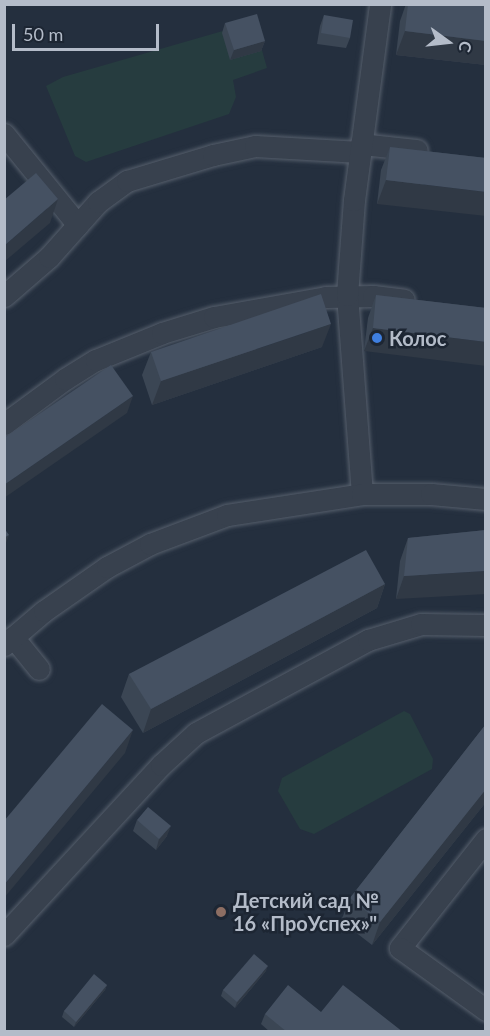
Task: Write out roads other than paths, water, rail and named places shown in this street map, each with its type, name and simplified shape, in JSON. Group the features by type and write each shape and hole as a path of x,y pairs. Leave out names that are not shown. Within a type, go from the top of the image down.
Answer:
{"street":[{"path":"362,494 348,295 354,200 380,4"},
{"path":"4,134 78,225"},
{"path":"4,296 50,257 98,202 118,185 213,155 255,146 361,148 440,153"},
{"path":"4,424 65,379 120,348 214,317 275,305 348,295 429,303"},
{"path":"39,669 9,641 76,587 107,567 186,529 227,515 362,494 431,494 486,499"},
{"path":"4,935 161,765 196,733 368,640 421,624 486,625"},
{"path":"486,839 400,948 486,1010"}],"place":[{"name":"Колос","path":"377,338"},
{"name":"Детский сад № 16 «ПроУспех»\"","path":"221,912"}]}
